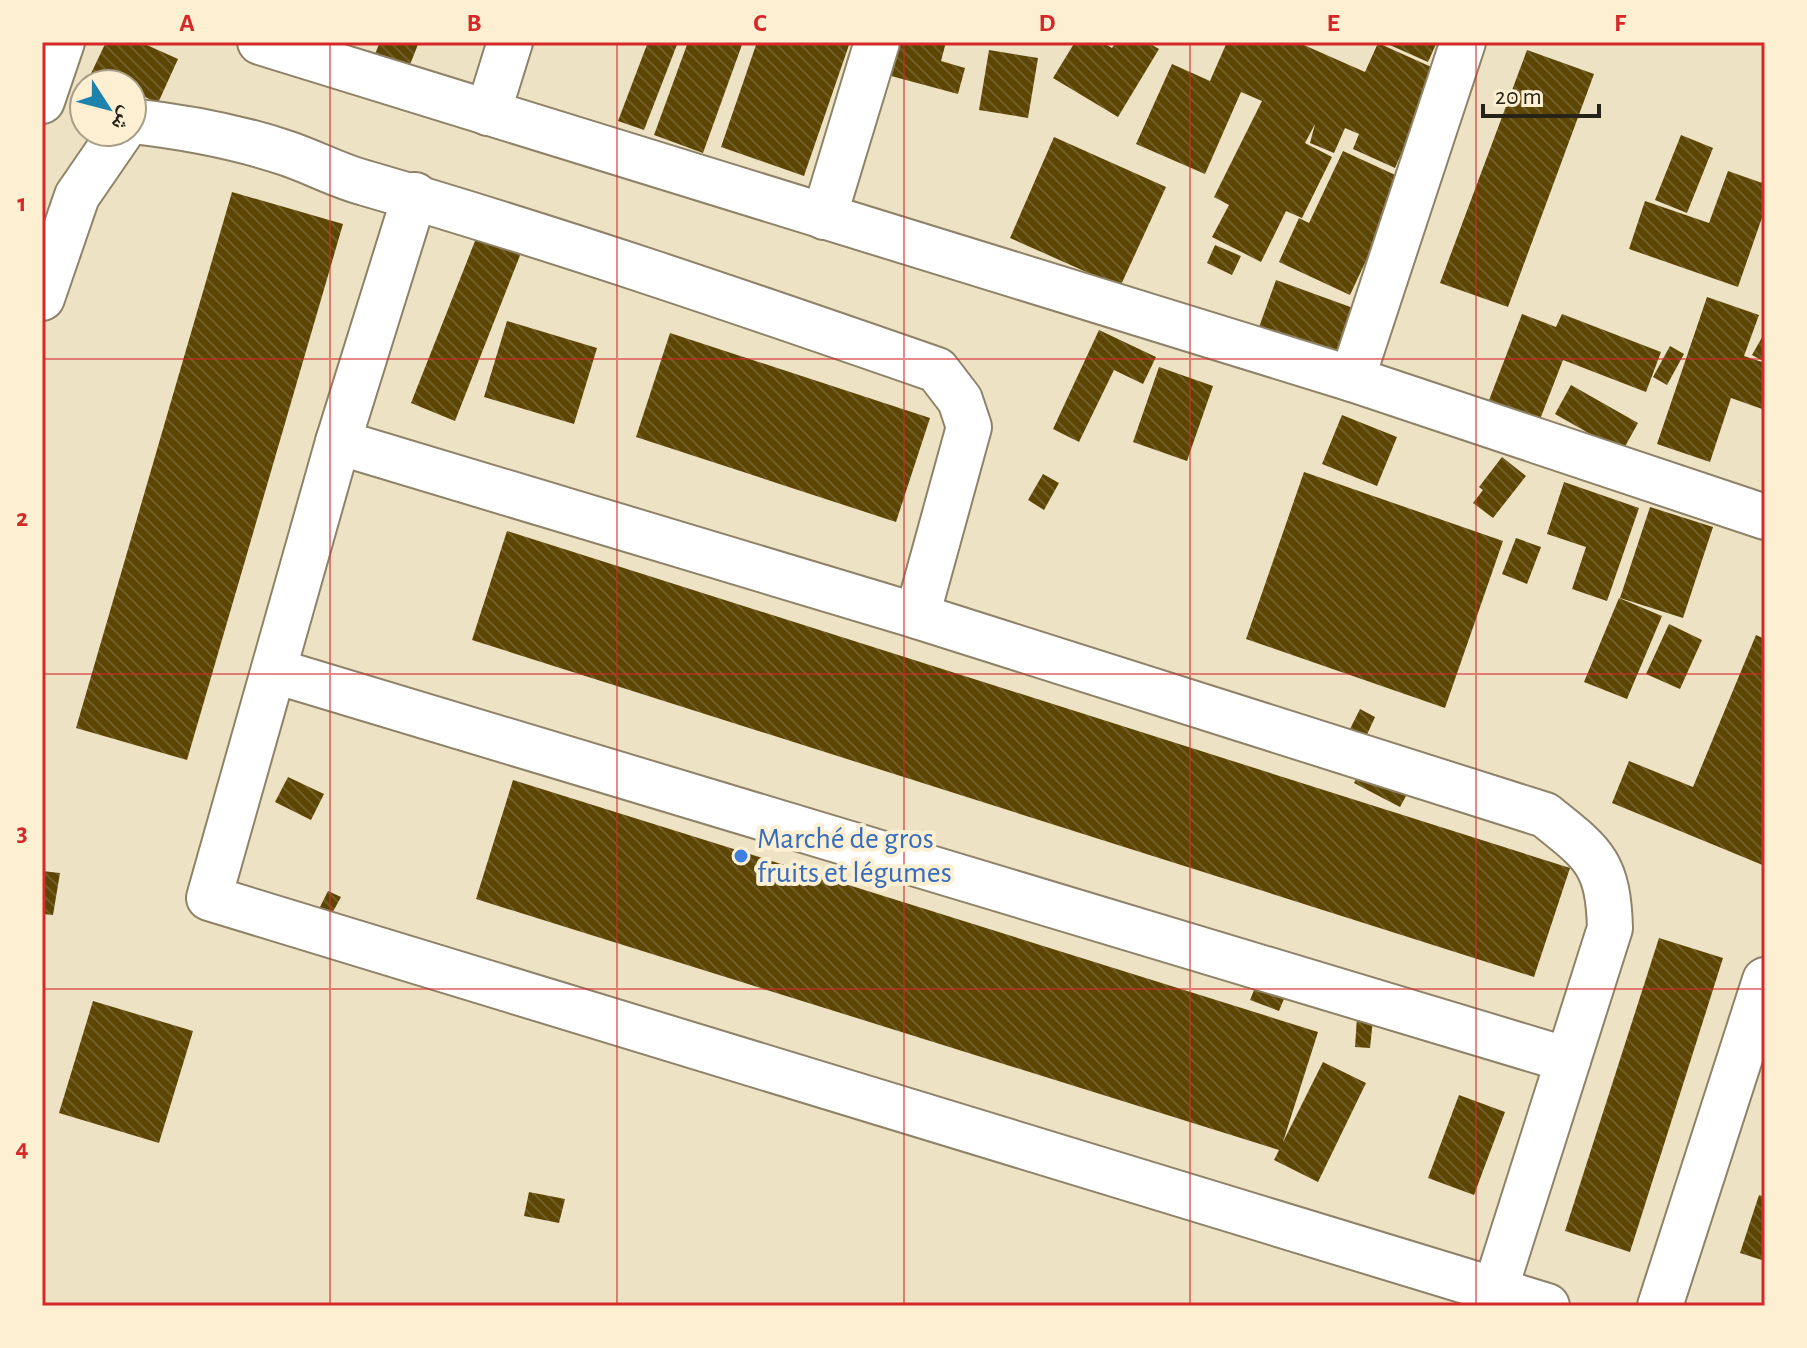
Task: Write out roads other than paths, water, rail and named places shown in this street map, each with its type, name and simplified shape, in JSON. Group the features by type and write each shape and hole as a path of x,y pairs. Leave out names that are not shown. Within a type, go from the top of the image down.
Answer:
{"street":[{"path":"42,101 62,42"},
{"path":"260,42 1352,379 1765,517"},
{"path":"488,113 510,42"},
{"path":"824,217 877,42"},
{"path":"1352,379 1463,42"},
{"path":"148,123 211,131 288,153 363,183 415,195 689,284 937,370 960,400 969,427 917,616"},
{"path":"42,298 77,196 110,148"},
{"path":"415,195 338,442 209,898 1547,1306"},
{"path":"338,442 917,616 1545,815 1591,852 1609,888 1610,928 1495,1290"},
{"path":"275,671 1568,1060"},
{"path":"1660,1306 1765,980"}],"place":[{"name":"Marché de gros fruits et légumes","path":"741,856"}]}
